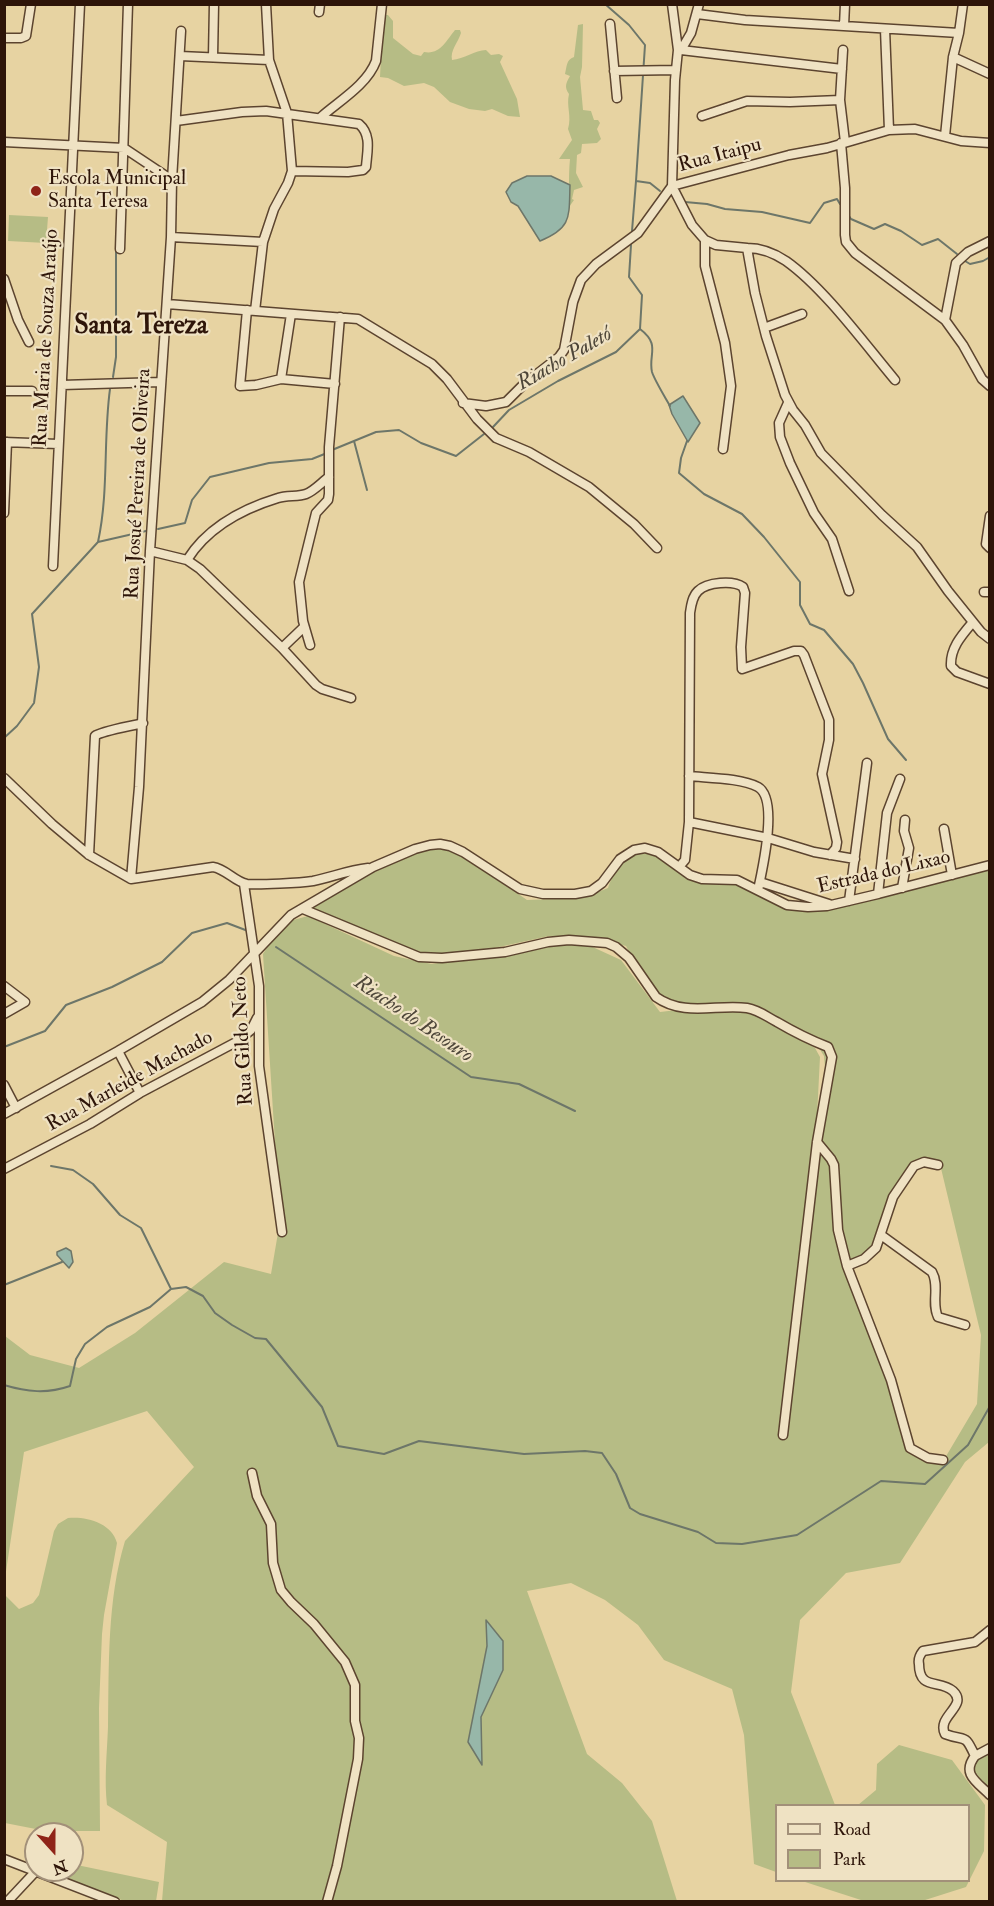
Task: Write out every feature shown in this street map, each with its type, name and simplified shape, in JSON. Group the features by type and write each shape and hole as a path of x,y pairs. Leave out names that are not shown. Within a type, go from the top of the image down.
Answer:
{"street":[{"path":"4,38 26,36 31,4"},
{"name":"Rua Maria de Souza Araújo","path":"53,566 62,385 62,330 80,4"},
{"path":"120,249 128,4"},
{"path":"213,57 214,4"},
{"path":"266,4 269,60 287,113 292,171 274,209 263,242 240,386 256,386 281,379 335,384"},
{"path":"321,117 369,74 376,61 382,4"},
{"path":"672,4 680,50 676,70 672,186 692,225 705,240 716,245 765,250 793,267 836,311 895,380"},
{"path":"680,50 691,33 699,4"},
{"path":"844,26 845,4"},
{"path":"945,136 953,57 963,4"},
{"path":"697,14 959,33"},
{"path":"610,24 617,98"},
{"path":"885,29 889,130"},
{"name":"Rua Josué Pereira de Oliveira","path":"131,879 171,237 181,31"},
{"path":"680,50 842,69"},
{"path":"843,50 840,100 846,242 855,254 945,320 963,345 982,379 990,386"},
{"path":"180,56 269,60"},
{"path":"953,57 990,74"},
{"path":"614,71 676,70"},
{"path":"702,116 747,101 840,100"},
{"path":"176,121 242,112 287,113 359,124 365,130 368,137 365,169 348,172 292,171"},
{"name":"Rua Itaipu","path":"464,403 486,406 506,402 524,384 559,357 564,350 573,302 581,280 596,264 638,232 672,186 789,155 820,150 889,130 915,129 961,141 990,143"},
{"path":"4,142 124,148 172,180"},
{"path":"171,237 263,242"},
{"path":"705,240 705,266 725,343 731,386 723,449"},
{"path":"945,320 956,264 968,252 990,241"},
{"path":"747,248 764,328 788,403 806,425 821,453 882,516 917,547 948,591 990,639"},
{"path":"4,279 18,320 29,342"},
{"path":"166,304 358,319 432,364 496,438 529,452 589,487 634,524 657,548"},
{"path":"281,379 291,314"},
{"path":"764,328 802,314"},
{"path":"310,645 304,627 299,596 302,566 316,513 328,500 329,447 340,316"},
{"path":"62,385 162,382"},
{"path":"4,390 32,391"},
{"path":"788,403 779,423 780,437 814,513 832,539 849,591"},
{"path":"4,513 6,442 58,444"},
{"path":"187,560 204,537 220,524 277,498 308,494 329,477"},
{"path":"990,516 986,544 990,548"},
{"path":"150,551 187,560 200,569 282,648 316,685 351,698"},
{"path":"679,867 685,860 689,822 690,614 692,603 699,590 704,587 736,583 744,590 742,669 794,651 801,651 828,713 830,730 822,774 837,842 836,848 830,855"},
{"path":"973,622 955,646 951,666 957,672 990,684"},
{"path":"282,648 304,627"},
{"path":"89,855 95,736 100,732 114,731 142,723"},
{"path":"849,901 867,763"},
{"path":"689,776 739,782 758,787 762,791 767,805 768,838 759,886"},
{"path":"4,778 52,824 89,855 131,879 213,867 220,868 244,884 312,881 354,869 373,867"},
{"path":"878,894 887,813 900,779"},
{"path":"902,888 909,848 904,831 905,820"},
{"path":"689,822 768,838 814,852 855,859"},
{"path":"944,828 952,874"},
{"name":"Estrada do Lixao","path":"4,1114 202,1002 255,955 282,924 373,867 415,849 440,844 463,852 520,890 531,893 558,894 598,888 620,858 633,850 645,848 658,852 679,867 702,879 737,880 759,886 775,899 796,907 832,905 990,865"},
{"name":"Rua Gildo Neto","path":"244,884 259,986 259,1066 282,1232"},
{"path":"303,909 419,957 442,958 491,953 569,940 593,941 616,947 629,958 656,997 663,1002 691,1009 755,1010 808,1039 828,1047 832,1057 817,1142 783,1436"},
{"path":"4,986 25,1002 4,1014"},
{"name":"Rua Marleide Machado","path":"4,1169 90,1124 140,1093 248,1034 259,1012"},
{"path":"118,1051 140,1093"},
{"path":"4,1084 16,1108"},
{"path":"817,1142 834,1165 838,1230 847,1266 891,1380 910,1448 928,1458 943,1460"},
{"path":"847,1266 857,1263 870,1254 881,1235 894,1197 910,1171 919,1163 938,1165"},
{"path":"881,1235 932,1272 935,1280 935,1311 938,1317 965,1325"},
{"path":"252,1473 257,1496 271,1524 273,1563 281,1590 314,1624 345,1662 355,1685 355,1721 359,1738 357,1765 327,1902"},
{"path":"975,1756 966,1739 949,1736 943,1730 942,1724 956,1707 956,1695 944,1686 925,1681 921,1677 918,1662 923,1651 975,1642 990,1630"},
{"path":"990,1748 975,1756 968,1766 969,1772 990,1795"},
{"path":"4,1859 24,1866"},
{"path":"7,1902 25,1882"},
{"path":"66,1882 115,1902"}],"green space":[{"path":"383,15 388,15 393,21 393,38 413,54 421,56 424,52 438,49 455,30 460,30 452,60 486,50 491,55 503,56 500,62 517,99 520,117 508,116 492,109 485,111 469,109 450,102 434,87 424,83 404,86 388,78 380,77"},
{"path":"583,24 580,77 583,110 591,111 594,120 600,123 597,129 601,139 597,143 582,144 581,153 577,155 576,173 583,187 574,190 572,199 574,200 569,207 570,159 559,159 572,140 568,129 569,94 566,87 570,76 565,74 568,62 574,57 578,25"},
{"path":"9,215 48,217 46,243 8,241"},
{"path":"434,848 448,849 461,854 527,900 583,898 608,888 615,873 627,860 641,854 650,854 698,881 735,882 795,910 826,909 989,867 989,1442 965,1462 900,1563 846,1573 800,1620 791,1692 835,1804 775,1804 775,1872 754,1864 744,1735 732,1689 664,1660 638,1625 605,1600 571,1583 527,1591 587,1754 622,1783 652,1821 677,1901 162,1901 167,1842 107,1805 106,1786 112,1610 119,1563 125,1541 194,1467 147,1411 24,1452 5,1578 5,1336 30,1355 79,1368 135,1333 224,1262 271,1274 280,1221 263,954 282,923 308,916 394,956 432,964 539,946 586,944 621,960 660,1012 703,1007 753,1009 815,1048 820,1057 816,1136 825,1067 824,1056 814,1040 745,1003 678,1005 656,996 646,984 626,946 593,937 549,936 490,949 427,956 409,951 313,910 314,905 357,879 402,858","holes":["815,1143 833,1157 838,1173 844,1244 849,1263 859,1258 872,1244 893,1192 911,1165 915,1161 939,1160 981,1335 977,1404 945,1458 929,1457 910,1447 869,1322 847,1266 839,1230 830,1160 818,1148 815,1150","487,1621 503,1641 503,1670 481,1717 481,1764 468,1741 487,1646"]},
{"path":"68,1518 83,1518 97,1522 110,1530 117,1543 102,1634 99,1708 100,1831 84,1831 84,1822 24,1822 24,1827 5,1823 5,1595 19,1609 33,1603 39,1595 54,1531 58,1524"},
{"path":"899,1745 952,1760 985,1805 984,1851 970,1879 970,1804 859,1804 876,1790 877,1764"},
{"path":"989,1752 989,1790 974,1775 972,1769 978,1757"},
{"path":"84,1866 159,1882 156,1901 124,1901 77,1882 84,1882"},
{"path":"805,1882 968,1882 966,1887 922,1901 861,1900"}],"shaded area":[{"path":"527,176 551,176 570,185 567,220 558,231 540,241 518,206 511,202 506,192 512,183"},
{"path":"683,396 700,423 688,442 669,405"},
{"path":"66,1248 71,1251 73,1262 69,1268 57,1255 57,1252"},
{"path":"486,1620 503,1641 503,1670 481,1717 482,1765 468,1742 487,1646"}],"waterway":[{"name":"Riacho Paletó","path":"605,4 629,25 645,45 636,181"},
{"path":"119,143 121,102"},
{"path":"632,231 636,181 650,183 660,191"},
{"path":"685,202 762,212 810,223 824,203 837,199 840,204"},
{"path":"849,216 874,229 885,224 901,231 922,245 938,239 957,254"},
{"name":"Riacho Paletó","path":"493,427 509,410 558,381 616,352 640,329 642,295 629,277 631,245"},
{"path":"113,377 116,357 116,249"},
{"path":"965,261 970,264 990,257"},
{"path":"640,329 652,345 652,372 670,406"},
{"path":"98,542 104,504 110,389"},
{"name":"Riacho Paletó","path":"332,450 376,432 399,430 421,443 456,456 484,434"},
{"path":"354,441 367,490"},
{"path":"687,441 679,473 704,494 742,514 764,537 800,582 800,605 810,624 824,630 853,664 888,739 906,760"},
{"name":"Riacho Paletó","path":"158,529 185,523 192,500 210,477 269,463 312,459 327,453"},
{"name":"Riacho Paletó","path":"4,738 17,726 34,703 39,667 32,614 98,542 146,531"},
{"name":"Riacho do Besouro","path":"4,1047 45,1031 66,1005 112,987 162,962 192,933 227,923 248,931"},
{"name":"Riacho do Besouro","path":"276,947 471,1077 519,1084 575,1111"},
{"path":"51,1166 73,1170 93,1184 120,1215 141,1228 171,1289"},
{"path":"4,1285 62,1262"},
{"path":"4,1385 37,1391 70,1386 76,1359 85,1344 107,1327 150,1307 171,1289 186,1287 203,1296 215,1313 232,1325 255,1338 266,1339 322,1407 338,1446 384,1454 419,1441 524,1454 585,1451 602,1453 616,1474 630,1508 640,1514 698,1532 716,1543 742,1544 797,1535 881,1481 925,1484 968,1445 990,1406"}],"place":[{"name":"Escola Municipal Santa Teresa","path":"36,191"}],"district":[{"name":"Santa Tereza","path":"141,327"}]}
